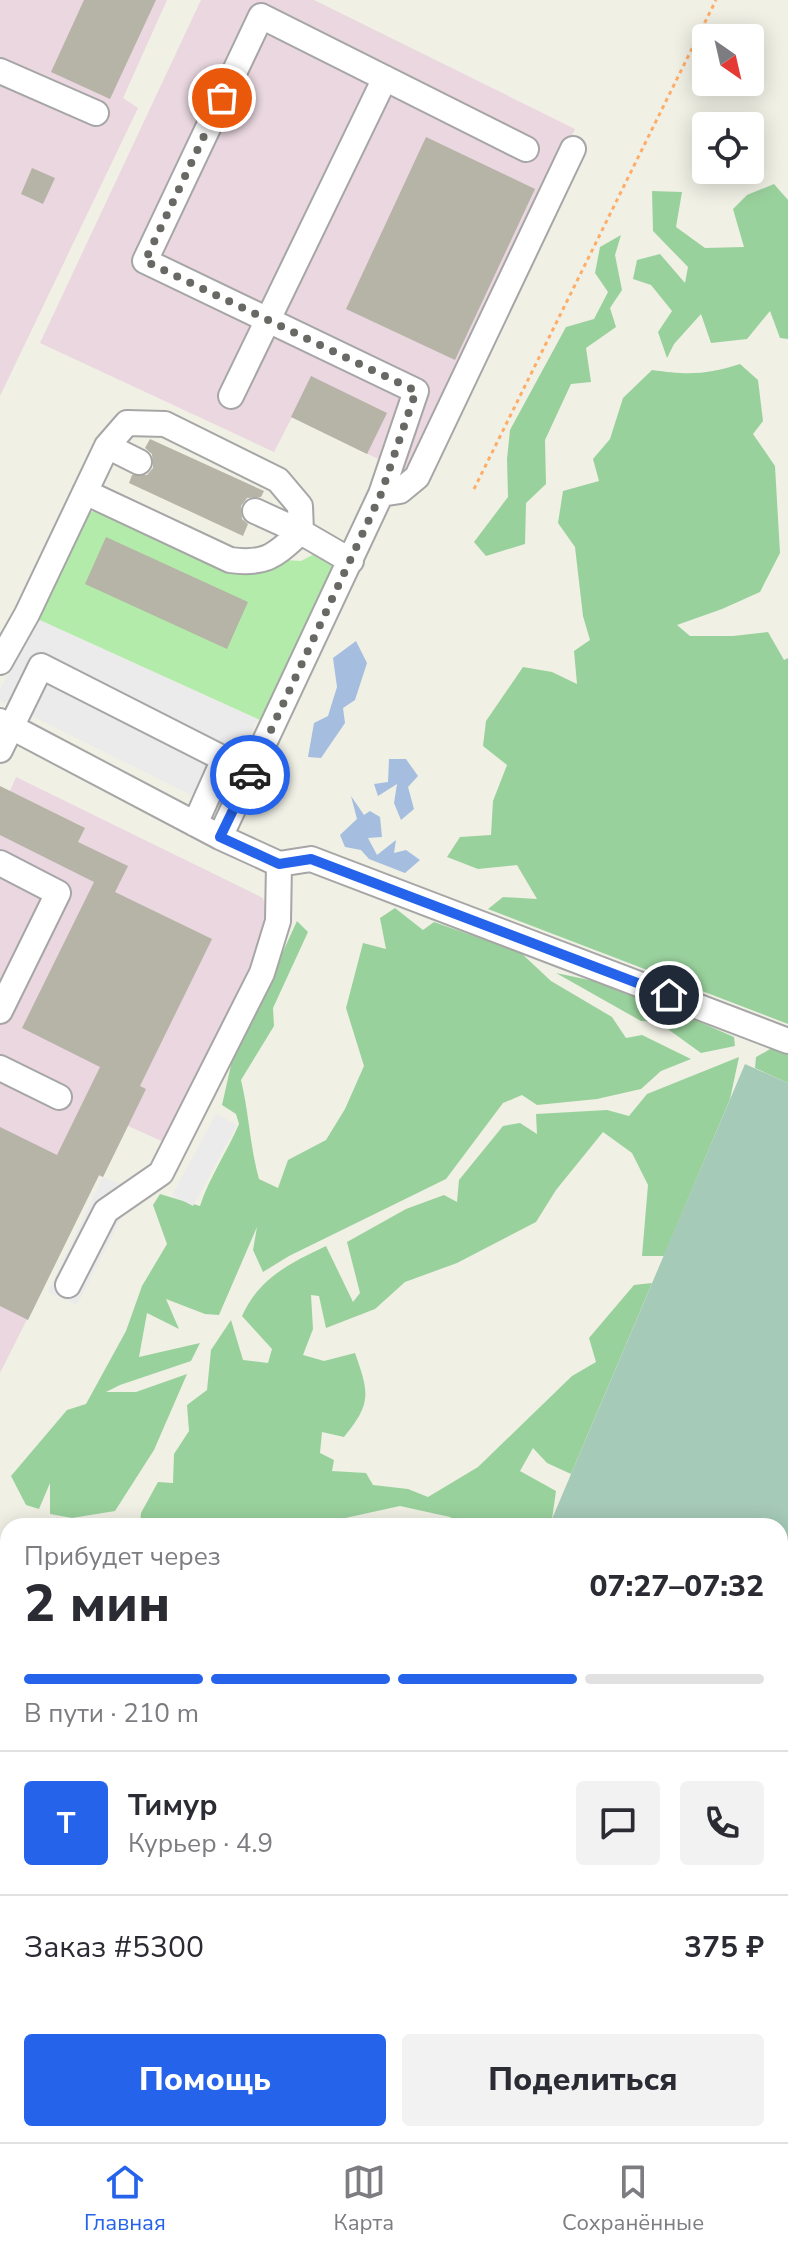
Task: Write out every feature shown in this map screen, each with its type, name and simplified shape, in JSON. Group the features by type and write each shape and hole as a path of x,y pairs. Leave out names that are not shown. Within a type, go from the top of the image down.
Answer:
{"street":[{"path":"220,837 381,494 416,391 145,261 261,16 526,149"},
{"path":"0,71 96,113"},
{"path":"231,396 385,78"},
{"path":"381,494 400,491 417,477 573,149"},
{"path":"0,662 6,637 107,446 127,423 165,424 278,480 300,506 301,532"},
{"path":"107,446 139,462"},
{"path":"85,492 230,560 253,563 272,557 301,532"},
{"path":"255,511 301,532 351,561"},
{"path":"0,750 6,724 41,666 224,759 195,824"},
{"path":"6,724 220,837 279,864 311,859 788,1041"},
{"path":"0,863 58,893 0,1011"},
{"path":"68,1285 106,1211 161,1173 262,973 278,921 279,864"},
{"path":"0,1068 59,1097"}],"path":[{"path":"474,489 716,0"}],"shaded area":[{"path":"0,0 167,0 123,98 138,108 0,396"},
{"path":"201,0 314,0 575,129 411,475 292,417 274,452 40,343"},
{"path":"35,618 257,719 219,809 0,700 0,690"},
{"path":"16,777 263,898 269,919 252,969 166,1143 128,1126 103,1177 99,1176 0,1373 0,787 10,791"},
{"path":"216,1114 237,1125 193,1206 172,1195"},
{"path":"103,1177 127,1187 124,1213 77,1305 48,1292"}],"green space":[{"path":"774,184 788,200 788,339 780,338 770,311 747,339 711,343 701,314 674,344 667,358 658,332 672,311 651,285 633,279 637,260 660,254 685,283 688,267 653,231 652,191 682,192 676,227 705,248 744,247 733,209 747,195"},
{"path":"621,235 615,255 622,290 610,308 616,327 586,348 591,382 571,384 545,440 546,484 526,503 525,544 486,556 474,542 508,497 510,430 566,327 594,319 608,292 595,273 600,247"},
{"path":"740,364 758,380 763,421 753,434 775,466 780,553 760,592 677,625 690,636 768,632 784,660 788,658 788,1024 488,909 503,897 537,899 517,865 478,869 447,857 460,837 491,835 493,801 507,765 483,746 486,721 523,667 552,672 577,684 574,651 590,640 583,616 575,547 558,523 563,491 599,481 593,459 610,439 623,398 652,370 696,373"},
{"path":"102,509 226,566 301,561 320,551 336,563 262,721 35,618 83,514"},
{"path":"395,908 423,930 434,922 520,952 551,981 612,1017 626,1038 642,1035 691,1059 661,1071 641,1089 597,1099 537,1105 522,1095 503,1103 446,1179 289,1256 263,1272 253,1250 257,1227 219,1315 205,1314 166,1299 179,1329 147,1313 139,1357 200,1343 191,1361 106,1392 136,1392 187,1374 154,1450 115,1511 72,1518 50,1514 50,1483 39,1509 26,1505 11,1476 67,1410 86,1404 126,1331 142,1286 167,1244 153,1205 160,1194 200,1206 239,1124 236,1114 222,1105 231,1065 297,921 308,932 273,1008 274,1026 241,1080 259,1179 278,1188 288,1160 326,1140 345,1109 364,1066 346,1008 363,943 386,949 380,918"},
{"path":"556,973 618,986 734,1037 735,1046 701,1053 658,1022 641,1021"},
{"path":"772,1048 788,1055 788,1083 755,1068 756,1057"},
{"path":"739,1057 730,1099 664,1256 642,1256 648,1185 632,1153 603,1132 556,1190 536,1222 457,1263 405,1282 375,1309 326,1328 319,1296 311,1295 313,1329 303,1355 324,1361 355,1353 365,1388 360,1415 344,1437 322,1432 320,1453 334,1460 332,1471 366,1473 373,1485 408,1489 428,1497 478,1467 572,1376 596,1362 589,1338 634,1285 652,1283 571,1474 547,1463 533,1448 520,1471 556,1491 552,1518 451,1518 400,1506 345,1518 141,1518 158,1482 173,1483 174,1454 189,1431 187,1405 207,1390 211,1350 231,1320 243,1360 268,1363 272,1349 242,1316 267,1281 326,1246 353,1302 360,1293 347,1242 406,1209 444,1195 457,1202 459,1180 503,1126 520,1123 537,1134 536,1114 607,1110 629,1116 647,1094"},
{"path":"745,1064 788,1083 788,1518 552,1518"}],"water":[{"path":"356,641 367,663 355,700 343,708 345,723 321,758 308,757 314,723 328,716 337,687 333,658"},
{"path":"389,759 406,759 418,776 408,787 414,809 401,820 394,803 397,784 378,796 374,784 388,782"},
{"path":"351,796 364,815 370,811 380,817 382,837 368,838 377,855 396,840 394,853 406,850 420,860 405,873 369,859 361,850 345,847 340,835 357,819"}],"building":[{"path":"84,0 156,0 110,99 51,72"},
{"path":"426,137 535,189 455,360 346,309"},
{"path":"32,168 55,178 43,204 21,194"},
{"path":"311,376 387,413 367,454 291,417"},
{"path":"150,439 264,491 261,497 247,498 241,506 242,519 248,524 243,536 129,483 132,475 147,475 153,468 152,454 145,448"},
{"path":"106,537 248,602 227,649 85,584"},
{"path":"0,786 85,828 78,842 128,866 115,892 212,939 140,1086 146,1089 103,1177 99,1175 28,1320 0,1306 0,1127 57,1155 100,1067 22,1028 94,882 0,835"}],"way so far":[{"path":"222,98 145,261 416,391 381,494 250,775"}],"route":[{"path":"250,775 220,837 279,864 311,859 669,995"}]}
